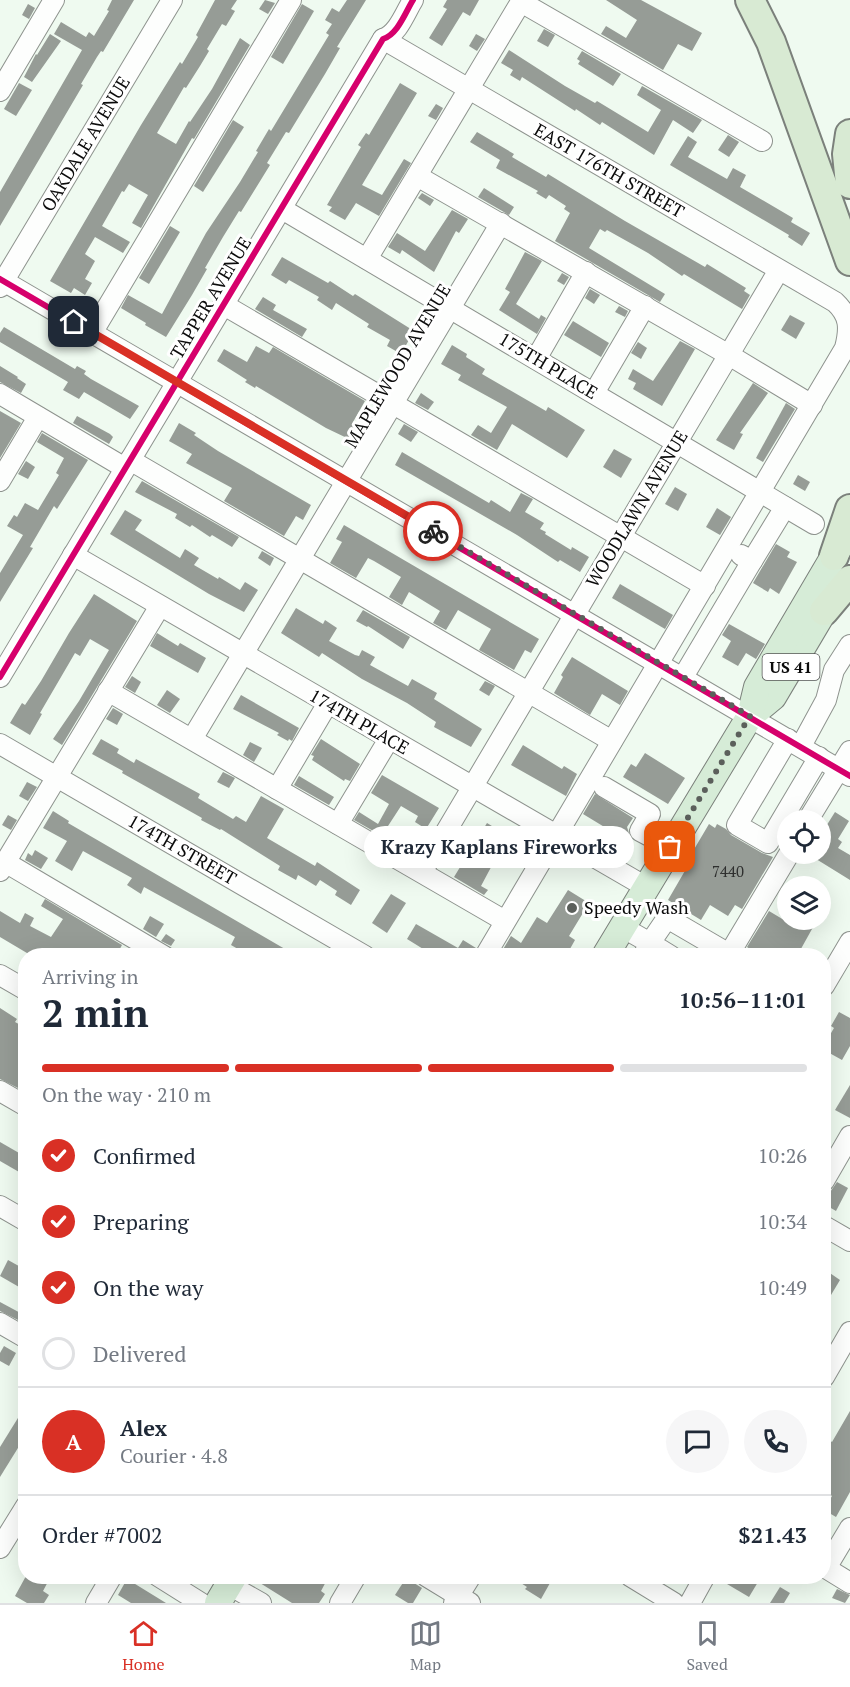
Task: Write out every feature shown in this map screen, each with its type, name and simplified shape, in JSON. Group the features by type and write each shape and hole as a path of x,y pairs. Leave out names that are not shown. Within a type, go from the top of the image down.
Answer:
{"highway":[{"path":"750,0 771,42 850,261"},
{"path":"850,134 847,154 850,184"},
{"path":"842,562 850,509"},
{"path":"824,611 850,580"}],"main road":[{"path":"824,611 842,562 850,528"},
{"name":"US 41","path":"750,716 757,687 842,562"},
{"name":"US 41","path":"610,948 750,716 772,697 824,611"}],"street":[{"path":"0,91 54,0"},
{"name":"OAKDALE AVENUE","path":"1,283 171,0"},
{"path":"92,333 291,0"},
{"name":"TAPPER AVENUE","path":"0,677 383,39 390,37 395,31 413,0"},
{"path":"367,259 522,1 762,141"},
{"name":"EAST 176TH STREET","path":"383,39 835,302 845,310 849,319 849,338 812,405"},
{"path":"417,176 729,354 812,405 490,948"},
{"name":"175TH PLACE","path":"282,209 814,524"},
{"name":"MAPLEWOOD AVENUE","path":"192,739 501,224"},
{"name":"WOODLAWN AVENUE","path":"422,872 779,270"},
{"path":"536,359 586,272"},
{"path":"1,283 177,382 844,773"},
{"path":"224,305 705,586"},
{"path":"594,393 645,306"},
{"path":"0,394 38,417 300,559 612,741"},
{"path":"0,481 38,417"},
{"path":"683,677 785,507"},
{"path":"728,547 752,561"},
{"name":"174TH PLACE","path":"73,555 646,887"},
{"path":"150,948 3,867 160,606"},
{"path":"819,757 768,843 737,825 826,700 834,670 850,645"},
{"path":"108,691 505,921"},
{"path":"277,789 327,703"},
{"path":"338,824 389,739"},
{"name":"174TH STREET","path":"0,744 350,948"},
{"path":"816,810 844,773 850,751"},
{"path":"604,787 650,814 640,831 670,847"},
{"path":"732,948 783,864"},
{"path":"648,948 665,921 669,919 717,948"},
{"path":"622,927 645,948"},
{"path":"831,974 850,942"},
{"path":"0,975 18,985"},
{"path":"0,1091 18,1101"},
{"path":"831,1169 850,1136"},
{"path":"0,1206 18,1216"},
{"path":"831,1230 850,1241"},
{"path":"2,1328 18,1335"},
{"path":"831,1365 850,1332"},
{"path":"0,1548 18,1519"},
{"path":"831,1558 850,1527"},
{"path":"831,1571 850,1582"},
{"path":"96,1603 107,1584"},
{"path":"171,1584 201,1603"},
{"path":"328,1603 339,1584"},
{"path":"340,1603 351,1584"},
{"path":"437,1584 461,1601 468,1584"},
{"path":"643,1584 674,1603"},
{"path":"690,1603 701,1584"},
{"path":"227,1588 261,1603"}],"building":[{"path":"112,0 134,0 103,52 101,51 97,57 0,226 0,192 82,50 54,34 61,22 86,37 89,32 94,36 109,11 107,10"},
{"path":"215,0 237,0 231,9 235,11 226,26 222,24 207,49 209,51 186,88 184,87 157,133 176,144 212,89 240,38 250,45 194,139 192,138 141,228 132,223 148,195 129,184 124,192 122,191 102,226 130,242 123,253 95,237 85,254 95,261 85,279 92,283 85,295 74,288 71,293 50,281 141,125 198,37 196,35"},
{"path":"265,0 275,3 268,14 259,9"},
{"path":"347,0 366,0 337,47 340,48 325,74 289,133 286,132 267,163 270,165 223,237 205,268 207,269 166,337 145,325 146,323 121,308 128,295 162,314 206,233 240,182 269,129 271,131 329,35 326,33 332,24 325,20 332,8 339,12"},
{"path":"447,0 479,0 470,16 463,12 442,46 429,38 447,9 443,7"},
{"path":"606,0 641,0 702,33 692,51 678,44 663,70 601,34 606,26 626,38 637,20"},
{"path":"28,4 35,8 29,19 22,15"},
{"path":"302,4 314,11 283,64 271,57"},
{"path":"544,29 555,35 548,47 537,41"},
{"path":"50,34 61,41 32,82 24,77"},
{"path":"476,34 485,39 477,51 469,46"},
{"path":"509,50 565,86 595,103 597,101 648,132 661,110 637,95 642,86 702,120 693,133 673,120 654,155 602,122 600,125 576,109 575,111 522,77 520,81 510,75 513,70 501,63"},
{"path":"582,51 621,74 613,86 578,64 580,61 577,59"},
{"path":"19,83 32,90 16,116 4,109"},
{"path":"400,83 417,93 362,185 382,195 404,159 411,163 379,216 356,203 345,220 329,211 332,207 327,205 361,147 358,145 366,133 369,135"},
{"path":"436,104 443,108 436,120 428,116"},
{"path":"233,120 244,127 203,192 194,186"},
{"path":"477,132 514,154 512,157 546,177 548,174 625,221 705,267 707,264 746,288 744,291 750,295 742,309 684,274 682,276 648,253 607,230 605,232 600,229 589,248 665,294 660,302 555,241 570,213 564,209 566,206 549,195 546,199 536,193 538,191 496,168 500,160 470,142"},
{"path":"728,135 739,142 729,157 718,150"},
{"path":"688,136 697,142 688,157 727,179 733,168 746,175 740,187 793,218 791,222 810,233 802,246 788,237 789,235 670,165"},
{"path":"484,188 514,207 509,215 478,197"},
{"path":"422,193 434,200 430,206 418,198"},
{"path":"452,210 468,219 459,233 456,231 434,272 402,250 400,254 388,247 397,233 425,251"},
{"path":"170,226 180,232 149,284 139,278"},
{"path":"525,252 542,261 516,304 539,319 541,315 546,318 537,334 499,310 510,292 505,289"},
{"path":"282,257 328,283 330,281 353,296 355,294 414,331 401,354 387,346 390,340 367,327 369,324 336,303 332,310 317,300 319,297 289,280 286,284 271,275"},
{"path":"562,273 569,277 564,285 557,281"},
{"path":"590,289 600,295 594,304 585,298"},
{"path":"263,297 276,305 273,310 307,329 302,337 255,309"},
{"path":"619,306 628,311 625,317 615,312"},
{"path":"790,315 805,323 796,339 781,330"},
{"path":"573,321 609,343 601,357 564,335"},
{"path":"4,327 75,369 77,366 86,371 84,374 91,379 139,406 130,419 84,392 79,399 63,390 68,382 0,342 0,333"},
{"path":"680,341 695,349 662,406 633,389 636,383 628,379 633,369 653,381"},
{"path":"638,342 647,348 641,359 631,353"},
{"path":"452,345 485,369 482,374 546,411 548,407 585,430 567,458 512,424 497,450 471,435 478,425 491,433 507,407 458,380 461,375 441,364"},
{"path":"256,346 269,353 273,347 365,401 353,422 357,425 349,439 326,428 256,386 255,388 245,382 247,380 217,361 224,349 247,362"},
{"path":"0,366 26,384 21,393 0,382"},
{"path":"753,383 768,393 740,433 743,434 734,450 716,440"},
{"path":"421,393 434,402 428,410 415,403"},
{"path":"786,403 795,409 763,462 756,458"},
{"path":"0,411 21,423 0,458"},
{"path":"77,416 110,434 113,437 109,444 73,423"},
{"path":"179,423 218,451 311,505 303,520 296,516 284,536 224,501 232,488 186,463 192,454 169,441"},
{"path":"404,424 418,432 411,442 398,434"},
{"path":"42,433 88,460 57,509 54,506 30,547 33,548 0,602 0,573 23,535 7,526 14,515 17,517 25,503 38,510 59,475 56,473 64,458 37,442"},
{"path":"614,449 632,459 621,478 603,467"},
{"path":"402,452 489,503 491,500 510,512 521,493 533,499 525,512 544,523 540,529 571,550 572,547 589,557 580,572 560,560 558,562 517,535 395,465"},
{"path":"26,461 35,467 28,479 18,474"},
{"path":"798,475 810,482 805,491 793,484"},
{"path":"142,481 239,537 232,547 212,535 210,537 192,525 190,527 175,518 177,514 135,492"},
{"path":"675,487 687,494 678,511 665,504"},
{"path":"717,508 731,517 720,535 706,527"},
{"path":"125,510 142,520 135,530 180,558 185,549 199,558 194,565 218,579 219,577 240,590 245,582 258,590 244,612 209,594 110,534"},
{"path":"344,525 539,639 531,653 525,650 514,670 479,650 491,629 458,610 446,630 433,623 440,611 409,592 402,605 389,597 401,577 368,558 356,578 330,563 342,542 336,539"},
{"path":"776,544 790,552 787,557 797,562 779,594 770,588 768,592 753,583"},
{"path":"262,551 274,558 270,566 258,558"},
{"path":"620,584 673,615 665,629 612,598"},
{"path":"94,594 137,621 62,745 53,739 109,650 90,639 80,656 75,653 40,713 42,714 30,735 10,723 22,703 25,705 41,681"},
{"path":"296,608 323,624 325,620 337,628 329,641 355,655 359,656 362,650 375,657 370,665 408,686 412,679 437,693 434,699 482,729 471,747 434,727 436,722 407,703 362,679 322,653 319,657 281,633"},
{"path":"363,610 410,637 403,649 368,626 356,621"},
{"path":"729,624 765,644 756,659 746,653 738,666 722,657 731,641 722,635"},
{"path":"157,633 178,646 180,643 206,658 198,673 150,646"},
{"path":"572,657 628,691 620,705 602,694 590,715 554,693"},
{"path":"132,676 141,682 135,693 125,687"},
{"path":"485,681 495,686 489,696 479,690"},
{"path":"167,690 180,699 170,713 157,705"},
{"path":"241,695 299,728 292,741 289,739 288,741 277,735 279,733 233,709"},
{"path":"113,708 123,714 117,725 106,719"},
{"path":"101,739 119,749 117,753 134,763 136,759 200,794 198,798 233,819 236,816 246,822 261,796 284,809 267,838 315,866 317,862 360,890 351,905 335,895 337,891 320,880 316,886 298,875 296,880 278,870 280,866 221,829 201,820 202,818 92,754"},
{"path":"321,739 360,764 350,781 345,779 344,781 312,760 314,756 311,755"},
{"path":"250,742 262,748 254,762 243,755"},
{"path":"523,745 562,769 564,766 577,774 566,796 511,765"},
{"path":"645,753 685,778 668,804 623,777 631,764 636,767"},
{"path":"223,772 235,778 229,788 217,782"},
{"path":"382,775 439,808 426,829 415,822 418,816 401,806 388,826 412,839 405,849 354,820 359,812 378,824 389,804 371,793"},
{"path":"299,776 334,797 329,805 294,785"},
{"path":"27,782 37,787 28,801 19,796"},
{"path":"595,794 633,818 627,827 631,839 625,850 606,839 611,831 583,814"},
{"path":"53,811 69,821 68,823 283,948 236,948 231,945 235,937 144,887 141,894 127,885 132,878 83,851 72,871 55,861 67,841 43,828"},
{"path":"835,812 849,821 838,839 842,842 838,848 850,855 850,880 824,864 831,864 831,818"},
{"path":"8,815 17,820 11,830 2,825"},
{"path":"487,823 505,834 493,854 497,856 481,886 488,890 484,895 454,877"},
{"path":"709,824 715,828 717,824 731,835 773,857 742,909 735,905 728,916 710,905 701,920 668,900 686,869 683,868"},
{"path":"525,845 534,850 525,865 517,860"},
{"path":"35,850 48,858 41,869 25,860 28,853 32,856"},
{"path":"568,890 589,903 569,936 575,940 570,948 504,948 511,936 521,943 537,917 547,923"},
{"path":"391,894 406,903 387,933 372,923"},
{"path":"45,899 122,945 120,948 19,948 0,937 0,911 20,923 25,913 34,918 30,926 51,937 63,919 41,906"},
{"path":"769,911 777,916 777,930 811,930 801,948 748,948"},
{"path":"150,916 164,924 156,937 143,929"},
{"path":"416,924 458,948 422,948 407,939"},
{"path":"166,934 175,940 171,946 161,941"},
{"path":"463,940 476,948 458,948"},
{"path":"0,1008 17,1019 15,1022 18,1024 18,1088 0,1079"},
{"path":"839,1012 850,1018 850,1046 842,1060 831,1054 831,1033 834,1028 831,1026"},
{"path":"850,1085 850,1118 835,1110"},
{"path":"0,1142 18,1152 18,1171 0,1161"},
{"path":"837,1182 848,1188 836,1211 831,1208 831,1191"},
{"path":"8,1260 18,1266 18,1286 0,1276"},
{"path":"831,1274 840,1280 831,1295"},
{"path":"0,1302 18,1312 18,1320 0,1311"},
{"path":"4,1346 16,1353 9,1366 0,1361 0,1353"},
{"path":"850,1411 850,1492 836,1517 831,1514 832,1442"},
{"path":"18,1418 18,1448 0,1477 0,1447"},
{"path":"22,1584 47,1584 43,1591 49,1595 44,1603 27,1603 15,1596"},
{"path":"124,1584 135,1584 166,1603 131,1603 118,1595"},
{"path":"262,1584 325,1584 321,1591 325,1594 319,1603 292,1603"},
{"path":"402,1584 416,1584 422,1588 413,1603 408,1603 395,1595"},
{"path":"522,1584 549,1584 541,1599 525,1589 527,1587"},
{"path":"727,1584 757,1584 749,1597"},
{"path":"780,1587 790,1593 784,1603 770,1603"},
{"path":"837,1589 850,1595 845,1603 832,1598"}],"cycle path":[{"path":"0,677 383,39 397,28 413,0"},
{"path":"0,279 850,776"}],"way so far":[{"path":"433,531 750,716 670,847"}],"place":[{"name":"Krazy Kaplans Fireworks","path":"670,847"},
{"name":"Speedy Wash","path":"572,908"}],"route":[{"path":"74,322 433,531"}]}
